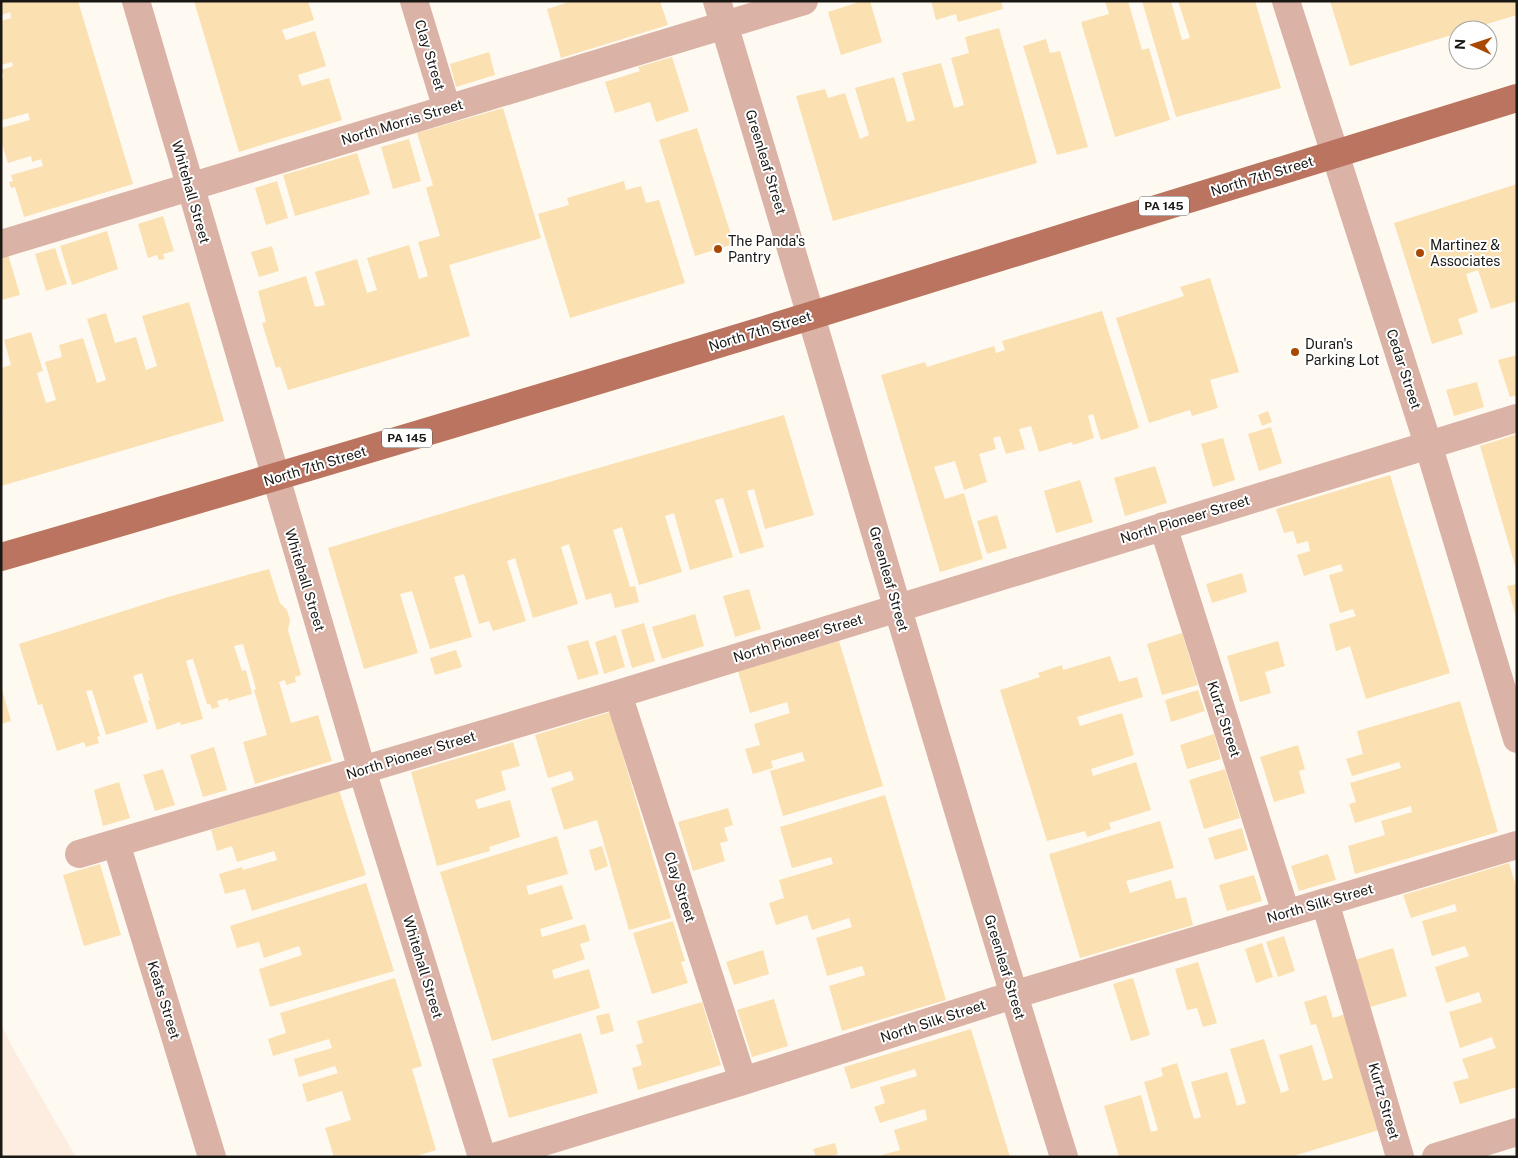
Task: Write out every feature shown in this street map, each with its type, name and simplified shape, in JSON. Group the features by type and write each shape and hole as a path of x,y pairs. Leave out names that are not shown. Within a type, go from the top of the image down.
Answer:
{"main road":[{"name":"North 7th Street","path":"1,557 275,478 812,316 1334,153 1517,98"}],"street":[{"name":"Whitehall Street","path":"136,1 362,770 482,1157"},
{"name":"Clay Street","path":"414,1 447,109"},
{"name":"North Morris Street","path":"1,244 447,109 721,13 804,1"},
{"name":"Cedar Street","path":"1286,1 1428,444 1517,740"},
{"name":"Greenleaf Street","path":"721,13 1013,995 1064,1157"},
{"name":"North Pioneer Street","path":"79,854 618,694 1517,418"},
{"name":"Kurtz Street","path":"1163,526 1286,913"},
{"name":"Clay Street","path":"618,694 743,1081"},
{"name":"Keats Street","path":"116,843 212,1157"},
{"name":"North Silk Street","path":"494,1157 743,1081 1013,995 1517,845"},
{"name":"Kurtz Street","path":"1325,902 1400,1157"},
{"path":"1436,1157 1517,1132"}],"shaded area":[{"path":"1,1025 15,1052 76,1157 1,1157"}],"building":[{"path":"1,1 78,1 133,184 24,217 15,187 11,188 9,182 13,181 11,175 43,166 41,159 32,162 31,156 8,163 1,141 1,128 30,120 28,113 3,120 1,115 1,78 4,77 1,70 13,66 12,62 1,65 1,21 11,18 10,12 1,15"},
{"path":"194,1 308,1 314,20 282,30 286,40 315,31 326,66 298,75 302,86 329,78 342,120 239,152"},
{"path":"572,1 660,1 668,25 561,58 547,9"},
{"path":"862,1 870,1 882,42 841,55 828,12"},
{"path":"931,1 1001,1 1003,9 958,22 956,14 936,20"},
{"path":"1105,1 1128,1 1142,50 1149,48 1170,120 1115,137 1081,22 1109,14"},
{"path":"1142,1 1171,1 1182,40 1190,38 1178,1 1255,1 1281,88 1176,117"},
{"path":"1330,1 1517,1 1517,15 1498,21 1448,20 1448,36 1350,66"},
{"path":"999,28 1037,163 833,221 796,96 825,89 828,98 845,93 860,139 869,135 855,88 894,77 907,122 915,120 902,73 941,63 954,108 964,105 951,58 969,53 965,37"},
{"path":"1046,39 1050,53 1060,51 1088,147 1057,155 1023,46"},
{"path":"489,52 495,75 456,87 450,64"},
{"path":"672,57 689,111 656,122 650,102 615,113 605,82 640,71 638,67"},
{"path":"503,108 541,238 449,265 470,336 288,390 280,366 276,368 262,323 266,322 258,291 306,276 315,307 325,305 315,272 357,259 367,293 377,290 367,258 409,245 419,279 428,276 418,242 440,236 426,188 433,185 417,133"},
{"path":"697,128 734,244 695,256 659,140"},
{"path":"409,139 421,181 393,189 381,147"},
{"path":"357,153 370,194 295,216 283,175"},
{"path":"277,181 288,218 266,225 255,188"},
{"path":"624,181 626,190 641,186 646,203 659,200 685,283 570,318 538,214 569,205 567,198"},
{"path":"1517,184 1517,301 1491,309 1478,270 1466,274 1478,312 1458,319 1463,334 1432,344 1394,223"},
{"path":"163,216 174,251 163,254 165,259 159,260 157,255 148,258 138,224"},
{"path":"107,231 118,269 72,285 60,246"},
{"path":"272,246 279,271 259,277 251,252"},
{"path":"55,248 67,284 46,291 35,254"},
{"path":"8,254 20,295 1,300 1,255"},
{"path":"1210,278 1239,372 1210,380 1218,408 1192,416 1190,410 1149,423 1116,318 1184,296 1180,287"},
{"path":"189,302 224,421 1,486 1,416 3,416 1,411 1,368 11,365 4,340 31,332 43,371 37,373 46,403 56,400 45,362 62,357 59,345 83,338 97,383 106,380 87,319 106,313 115,343 136,337 146,370 157,366 142,316"},
{"path":"1102,311 1139,428 1101,440 1093,414 1088,416 1094,438 1073,445 1072,442 1039,452 1031,426 1019,429 1025,449 1006,454 1000,436 993,438 996,449 979,454 987,482 964,490 955,461 934,467 945,499 964,493 983,559 940,572 881,375 925,362 927,367 994,346 996,353 1005,350 1002,341"},
{"path":"1517,355 1517,395 1510,397 1498,360"},
{"path":"1477,382 1484,407 1454,416 1446,390"},
{"path":"1268,411 1272,422 1262,426 1258,415"},
{"path":"784,415 814,515 765,529 754,489 747,491 764,547 740,554 723,498 715,500 733,557 690,570 674,513 665,516 682,572 639,585 622,527 613,530 630,587 635,586 639,602 615,608 611,593 586,600 569,544 561,547 578,604 533,618 515,558 507,561 526,621 493,631 489,621 479,624 464,574 454,577 472,637 430,649 412,591 400,594 418,653 364,669 328,548 493,498"},
{"path":"1271,427 1282,463 1259,471 1248,434"},
{"path":"1517,434 1517,569 1516,569 1480,446"},
{"path":"1223,438 1235,480 1213,487 1201,444"},
{"path":"1155,466 1167,503 1125,516 1114,478"},
{"path":"1390,475 1450,673 1366,699 1350,646 1336,651 1329,624 1356,616 1353,609 1340,613 1329,575 1343,571 1341,564 1304,576 1297,555 1310,551 1308,541 1297,544 1293,531 1284,533 1276,509"},
{"path":"1080,480 1093,522 1056,533 1044,491"},
{"path":"997,515 1007,548 987,554 977,521"},
{"path":"269,569 280,603 287,610 290,620 288,630 301,675 295,677 296,682 286,685 285,680 279,682 291,723 318,715 332,761 255,784 243,742 267,735 243,644 234,646 242,671 246,670 252,694 228,701 228,698 217,701 219,707 212,709 210,704 207,704 193,659 188,660 186,661 203,719 181,725 180,722 157,730 142,673 133,676 148,722 106,735 92,690 86,691 100,736 97,737 99,743 86,747 84,742 57,751 42,704 38,705 19,644 168,597"},
{"path":"1242,573 1247,592 1212,603 1206,584"},
{"path":"1517,584 1517,616 1516,616 1507,586"},
{"path":"749,589 761,629 735,637 723,596"},
{"path":"695,614 704,646 662,659 652,627"},
{"path":"644,623 655,661 632,668 621,630"},
{"path":"1182,633 1198,685 1162,695 1147,644"},
{"path":"616,635 625,667 604,674 595,642"},
{"path":"588,640 599,674 578,680 567,646"},
{"path":"839,641 883,786 783,816 770,771 805,761 802,752 771,761 773,768 753,774 745,749 760,745 754,724 790,713 787,702 750,713 738,671"},
{"path":"1278,641 1285,666 1265,672 1271,693 1240,702 1227,656"},
{"path":"456,650 462,667 435,675 430,658"},
{"path":"1110,656 1119,682 1137,677 1143,697 1077,717 1080,726 1122,713 1134,755 1091,769 1093,776 1136,762 1151,810 1109,823 1111,829 1087,837 1085,831 1047,841 1000,690 1040,677 1038,673 1062,665 1063,670"},
{"path":"1,686 11,721 1,724"},
{"path":"1198,690 1205,711 1171,722 1165,700"},
{"path":"1460,701 1498,832 1355,874 1348,846 1385,835 1381,821 1412,812 1411,806 1355,823 1349,804 1356,802 1350,783 1401,768 1399,762 1352,776 1346,759 1363,754 1357,731"},
{"path":"610,712 671,918 629,930 597,820 564,830 551,788 574,780 571,771 548,778 535,735"},
{"path":"1214,734 1221,759 1187,769 1180,745"},
{"path":"513,742 520,766 501,771 506,790 475,800 478,809 510,800 520,837 489,847 490,851 437,866 411,772"},
{"path":"1298,745 1305,769 1299,771 1305,793 1274,802 1260,757"},
{"path":"214,747 227,790 203,797 190,755"},
{"path":"163,769 175,805 155,811 143,775"},
{"path":"1225,769 1240,818 1204,829 1189,780"},
{"path":"119,782 130,818 103,826 94,790"},
{"path":"339,790 366,875 252,911 245,889 225,894 219,874 242,867 243,870 277,860 274,851 237,862 232,846 217,851 211,830"},
{"path":"885,795 946,1000 842,1031 829,986 865,975 864,971 862,966 827,976 816,938 852,927 849,918 812,930 807,915 776,925 769,903 784,898 779,880 833,864 831,857 792,868 780,827"},
{"path":"728,808 733,825 724,828 728,841 720,843 725,861 693,871 678,822"},
{"path":"1160,821 1174,868 1126,881 1130,893 1171,880 1176,899 1186,897 1193,925 1080,958 1049,854"},
{"path":"1242,828 1248,850 1215,860 1208,838"},
{"path":"557,836 568,874 526,886 529,895 562,885 573,919 540,929 542,937 585,924 590,941 580,944 585,959 552,970 554,979 589,969 600,1008 492,1041 440,872"},
{"path":"602,846 608,866 595,871 589,850"},
{"path":"1328,854 1336,880 1299,891 1291,866"},
{"path":"1509,863 1517,889 1517,1087 1460,1104 1453,1082 1469,1078 1462,1059 1496,1048 1492,1037 1460,1048 1449,1012 1482,1002 1479,992 1446,1003 1435,967 1469,956 1465,946 1432,956 1422,921 1457,911 1455,904 1411,918 1403,895"},
{"path":"100,864 121,935 84,946 63,875"},
{"path":"1254,875 1262,901 1227,911 1219,885"},
{"path":"366,883 394,971 270,1007 259,969 302,955 299,946 264,958 259,942 237,948 230,926"},
{"path":"673,921 685,961 681,962 688,983 652,994 633,933"},
{"path":"1284,936 1295,971 1278,977 1266,942"},
{"path":"1262,943 1273,977 1256,983 1245,949"},
{"path":"1393,948 1407,996 1370,1007 1355,960"},
{"path":"763,950 769,974 734,985 726,962"},
{"path":"1198,962 1217,1023 1203,1027 1197,1008 1187,1010 1175,969"},
{"path":"395,978 422,1066 412,1069 436,1150 414,1157 334,1157 325,1128 351,1120 342,1091 307,1102 302,1084 338,1073 335,1066 299,1077 294,1059 332,1048 329,1039 273,1056 268,1039 286,1033 280,1013"},
{"path":"1133,978 1150,1035 1131,1041 1113,984"},
{"path":"1326,995 1333,1018 1355,1011 1389,1127 1290,1157 1119,1157 1104,1106 1141,1095 1151,1132 1158,1130 1144,1082 1163,1076 1161,1068 1177,1063 1194,1119 1201,1117 1191,1082 1227,1072 1237,1106 1246,1103 1230,1049 1264,1039 1281,1093 1289,1090 1279,1055 1312,1045 1323,1081 1333,1078 1316,1024 1311,1025 1304,1002"},
{"path":"774,999 788,1046 752,1057 737,1010"},
{"path":"702,1002 721,1065 638,1090 632,1068 642,1065 636,1045 643,1043 637,1021"},
{"path":"609,1013 614,1031 601,1035 596,1016"},
{"path":"971,1029 1010,1157 883,1157 882,1155 900,1150 894,1130 927,1120 925,1109 880,1123 874,1107 885,1103 880,1087 917,1076 915,1069 851,1089 844,1067"},
{"path":"581,1033 598,1093 509,1118 492,1059"},
{"path":"835,1143 838,1154 829,1157 816,1157 813,1149"}],"place":[{"name":"The Panda's Pantry","path":"718,249"},
{"name":"Martinez & Associates","path":"1420,253"},
{"name":"Duran's Parking Lot","path":"1295,352"}]}
